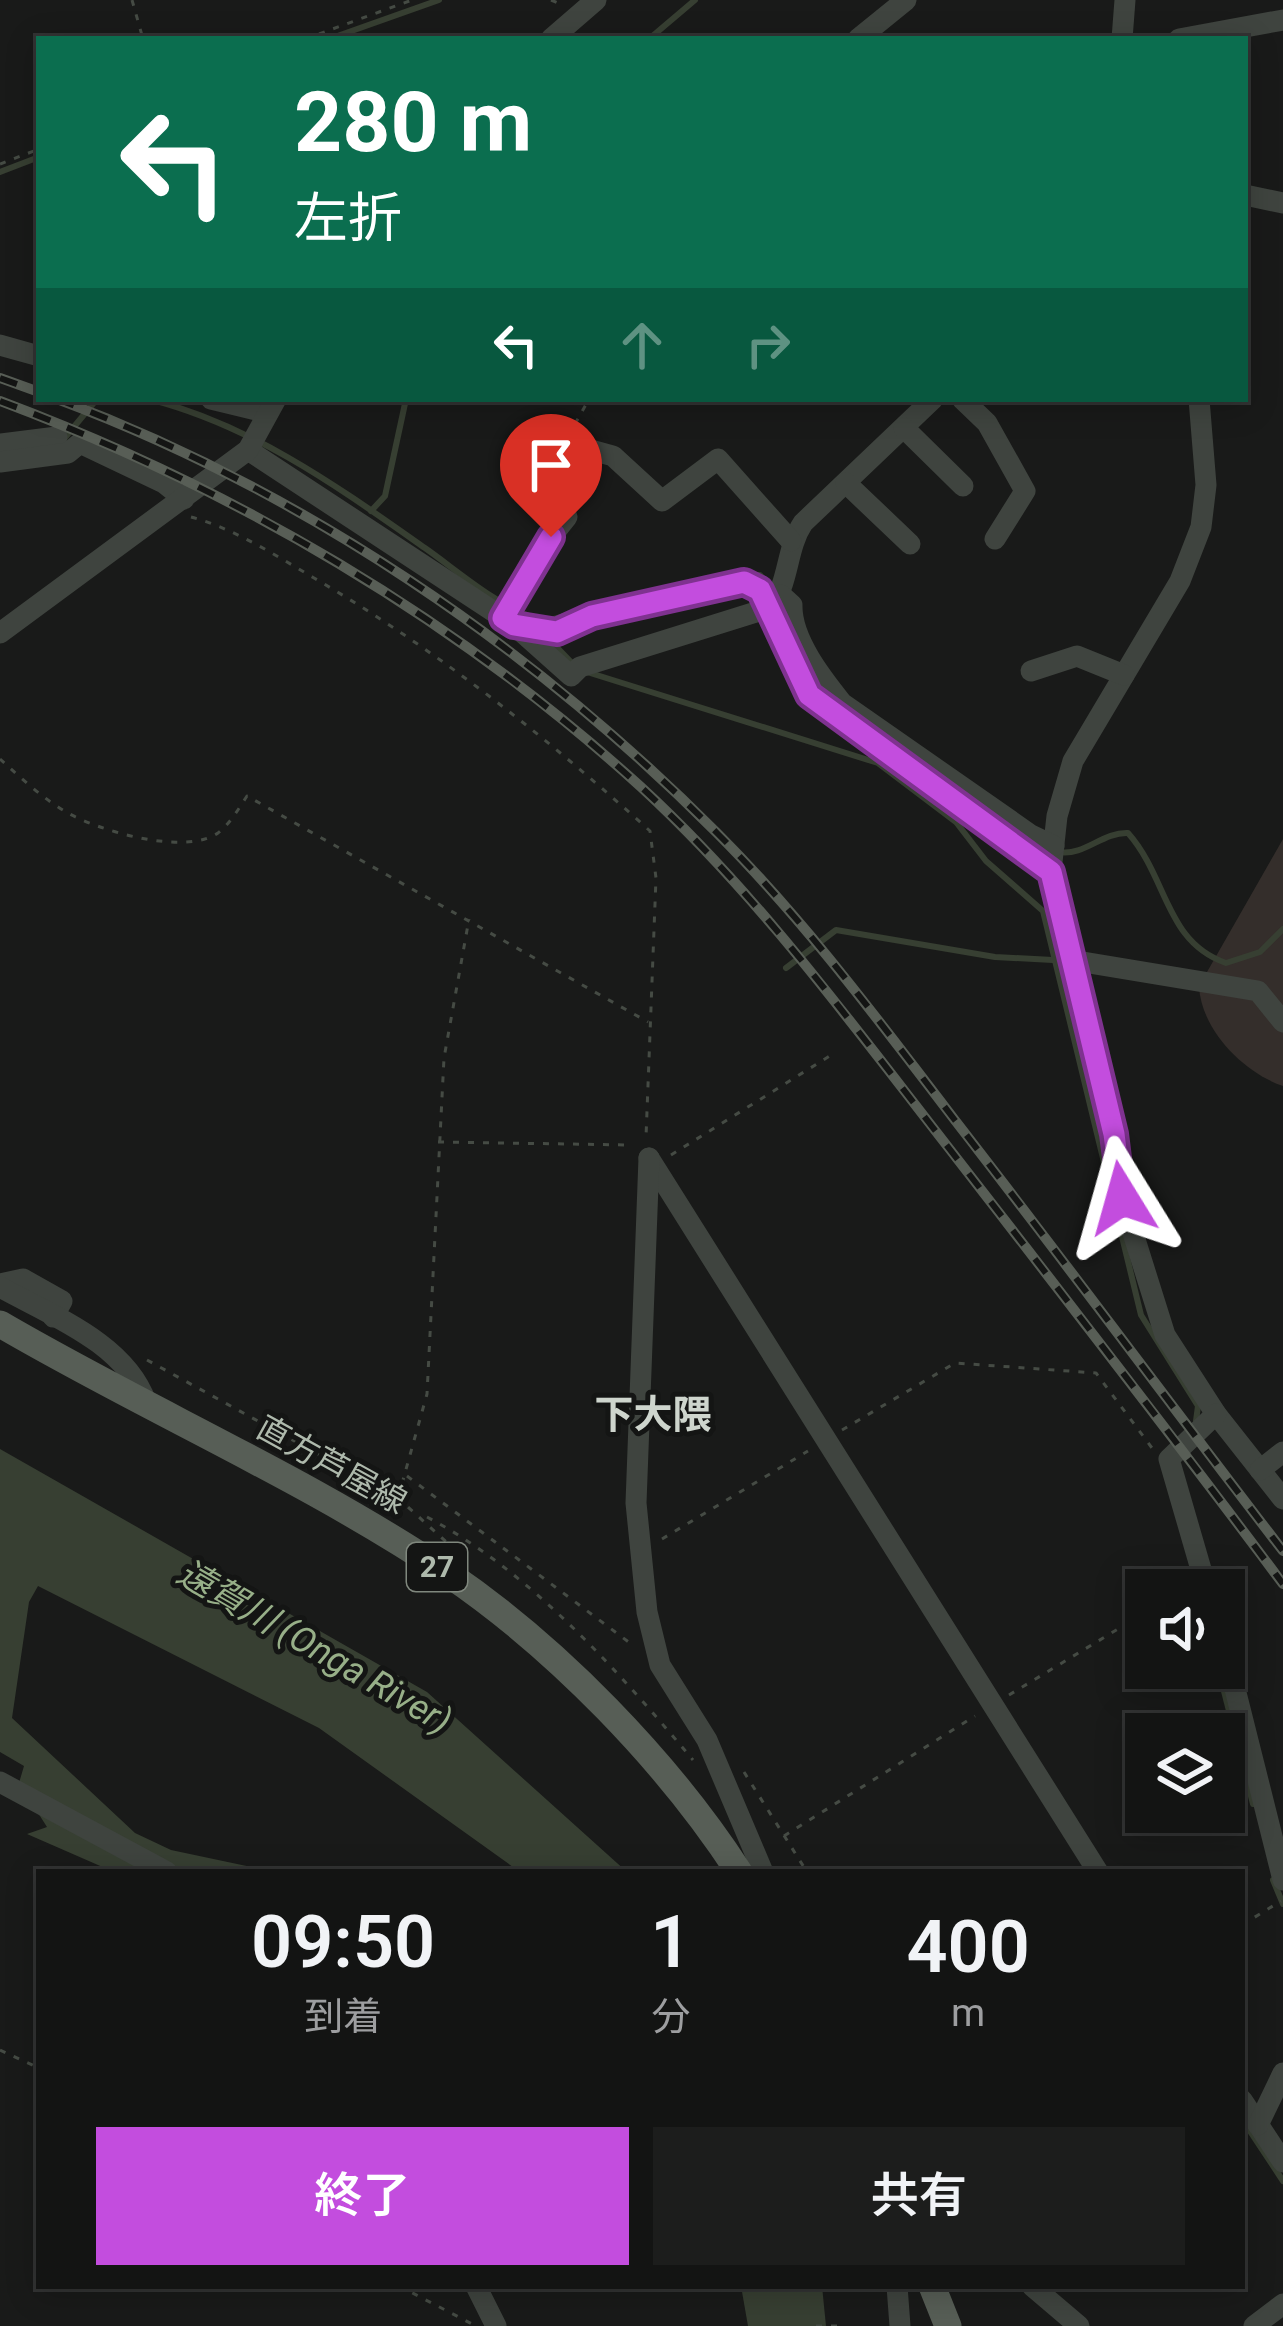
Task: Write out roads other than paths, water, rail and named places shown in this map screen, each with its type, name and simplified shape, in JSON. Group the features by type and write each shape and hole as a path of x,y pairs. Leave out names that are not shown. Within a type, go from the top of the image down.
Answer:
{"main road":[{"name":"直方芦屋線","path":"0,1324 400,1543 544,1648 685,1801 737,1869"},
{"path":"933,2289 948,2326"}],"street":[{"path":"554,36 596,0"},
{"path":"862,36 906,0"},
{"path":"1122,36 1125,0"},
{"path":"1195,36 1283,20"},
{"path":"1248,196 1283,203"},
{"path":"0,345 36,355"},
{"path":"217,402 261,426 571,676 580,668 776,601"},
{"path":"776,601 791,541 924,402"},
{"path":"965,402 986,423 1025,491 994,539"},
{"path":"1199,402 1206,485 1201,527 1180,581 1073,761 1051,872 1144,1278 1165,1335 1216,1414 1283,1499"},
{"path":"0,633 175,505 261,426"},
{"path":"904,428 963,486"},
{"path":"0,444 57,437"},
{"path":"0,462 68,454 80,443 164,483 175,505"},
{"path":"566,443 613,456 662,501 718,460 791,541"},
{"path":"846,483 910,544"},
{"path":"508,621 535,557 567,517"},
{"path":"508,621 557,632 592,616 744,582 792,605 792,616 819,673 842,703 898,753 1051,872"},
{"path":"1031,671 1077,656 1124,675"},
{"path":"898,753 1054,846"},
{"path":"1071,960 1258,991 1283,1022"},
{"path":"762,1869 707,1740 660,1665 640,1553 636,1503 649,1157 1096,1869"},
{"path":"0,1286 136,1374 146,1402"},
{"path":"1201,1569 1168,1460 1216,1414"},
{"path":"1260,1470 1283,1452"},
{"path":"1235,1689 1283,1880"},
{"path":"0,1782 161,1869"},
{"path":"1258,2126 1283,2073"},
{"path":"1245,2105 1283,2162"},
{"path":"478,2289 496,2326"},
{"path":"897,2289 900,2326"},
{"path":"1036,2289 1079,2326"},
{"path":"1254,2326 1283,2304"}],"water":[{"name":"遠賀川 (Onga River)","path":"0,1449 427,1692 624,1869 516,1869 319,1728 38,1586 29,1602 12,1718 135,1833 171,1850 261,1869 107,1869 27,1834 47,1827 19,1783 24,1766 0,1752"},
{"path":"742,2289 822,2289 826,2326 748,2326"}],"waterway":[{"path":"337,36 439,0"},
{"path":"653,36 695,0"},
{"path":"0,172 36,158"},
{"path":"63,440 95,402"},
{"path":"158,402 224,425 294,461 491,596 534,618"},
{"path":"371,511 385,496 405,402"},
{"path":"751,575 760,575 774,589"},
{"path":"547,621 650,592"},
{"path":"547,637 571,662"},
{"path":"587,672 878,763 956,822 986,861 1043,911 1141,1315 1198,1406 1196,1421"},
{"path":"1059,852 1077,851 1128,833 1179,925 1206,953 1226,963 1260,952 1283,929"},
{"path":"786,968 836,930 995,957 1053,960"},
{"path":"1223,1689 1253,1804"},
{"path":"1273,1880 1283,1904"},
{"path":"1248,2128 1283,2181"}],"railway":[{"path":"0,378 36,391"},
{"path":"0,401 173,475 339,564 495,668 641,787 723,869 834,1001 1283,1584"},
{"path":"64,402 149,436 326,528 492,638 646,765 781,901 840,972 1283,1551"}],"district":[{"name":"下大隈","path":"653,1414"}]}
